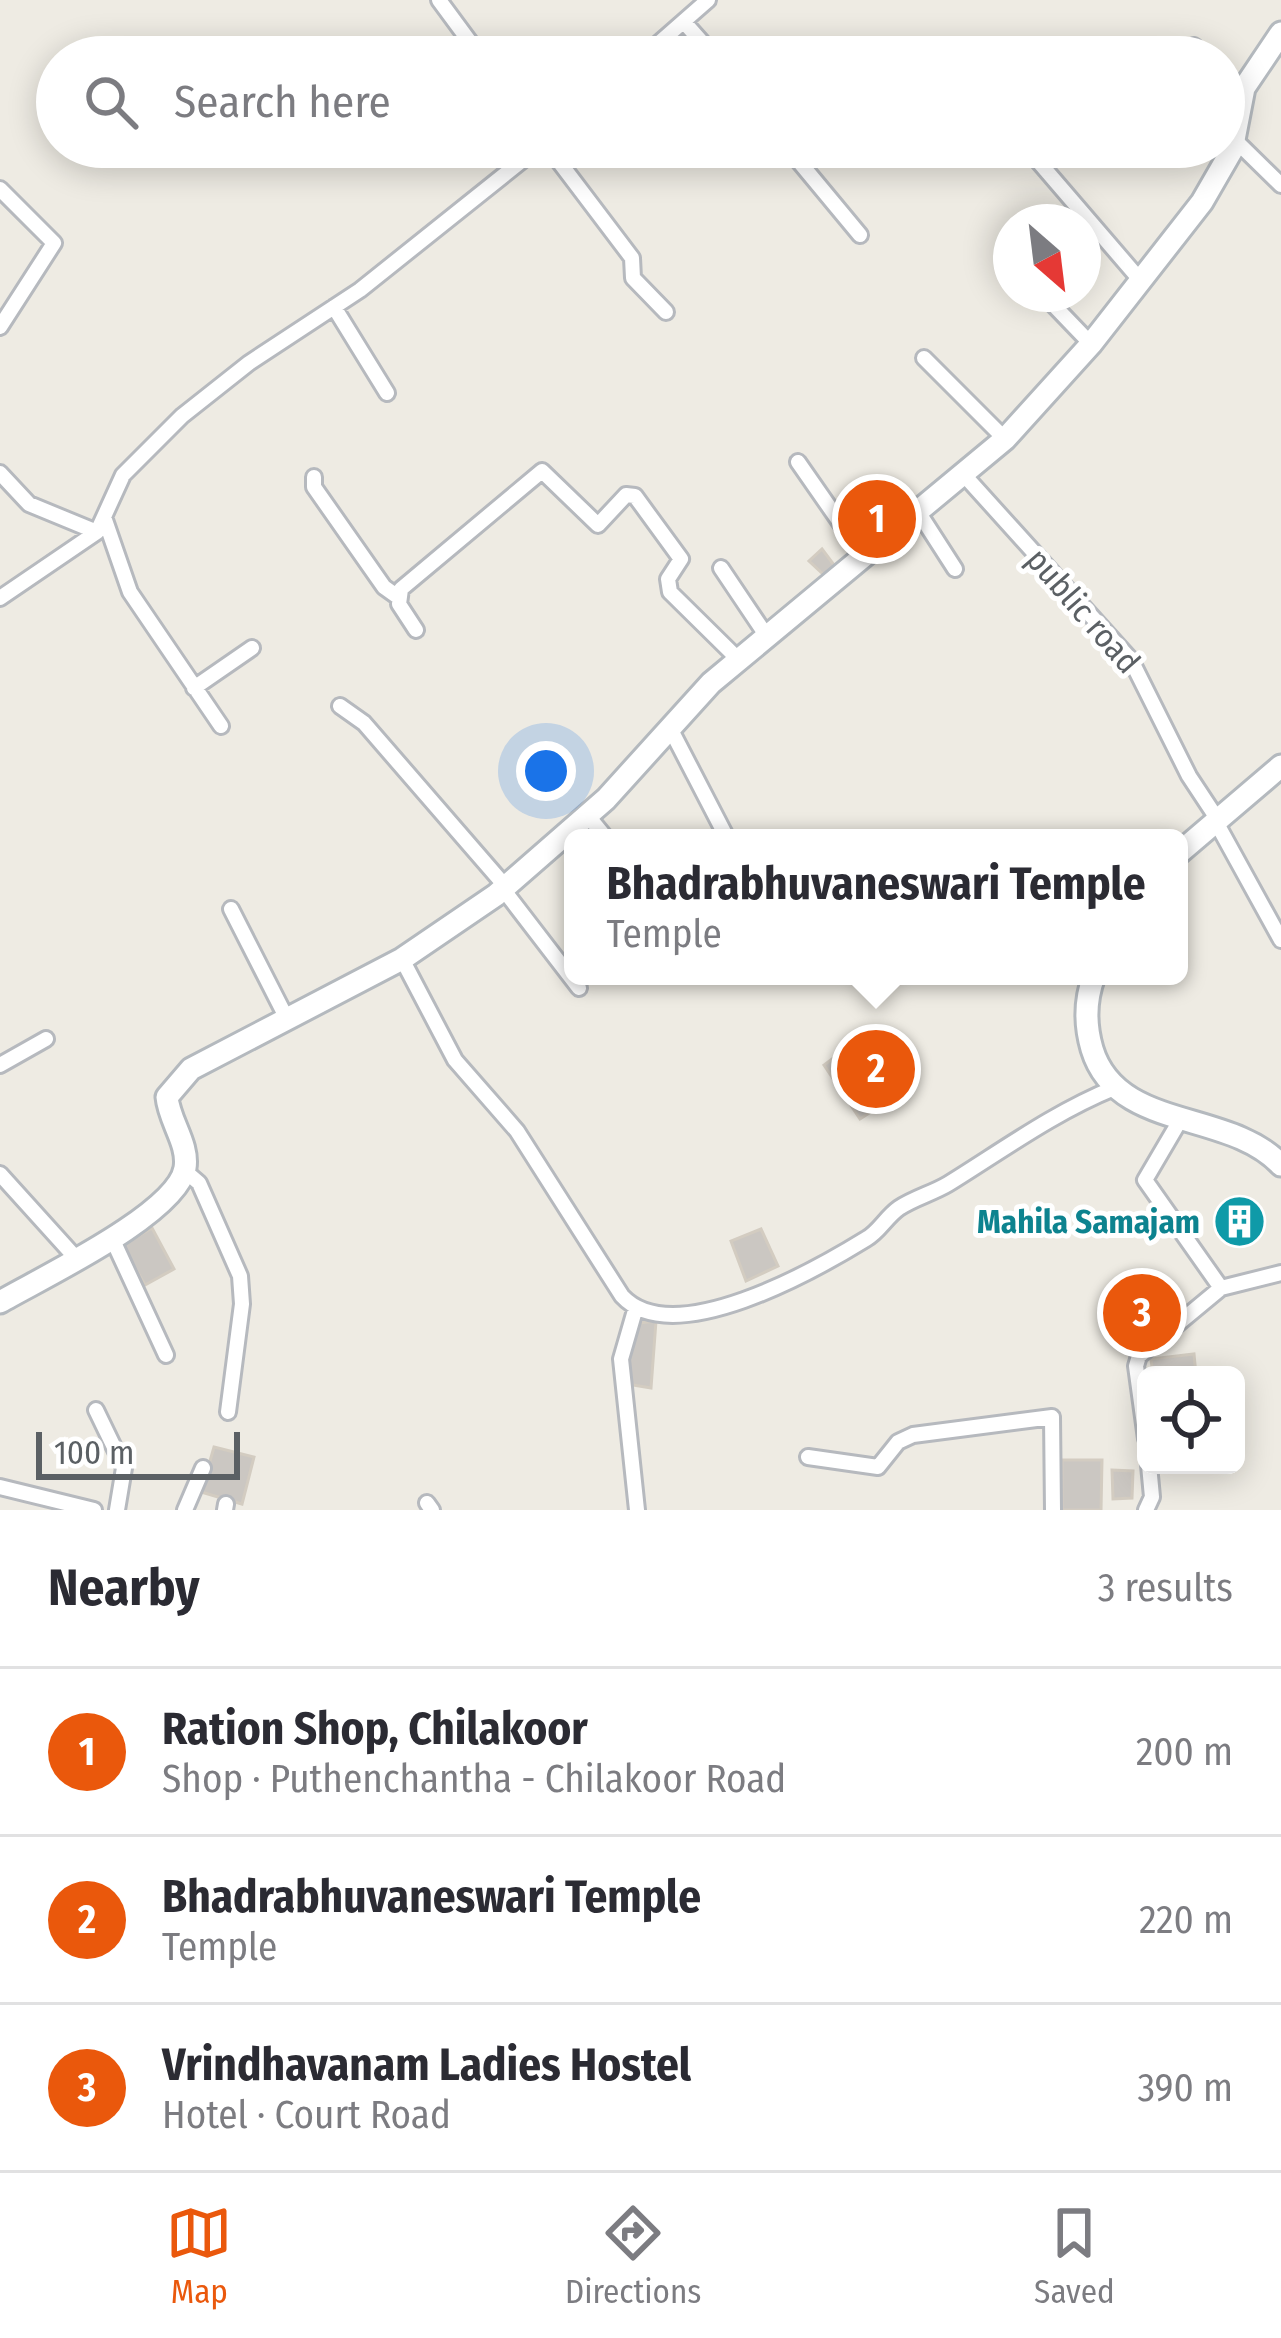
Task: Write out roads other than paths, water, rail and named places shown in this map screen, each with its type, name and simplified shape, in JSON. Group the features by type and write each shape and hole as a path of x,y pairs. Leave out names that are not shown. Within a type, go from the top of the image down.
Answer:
{"main road":[{"path":"1245,83 1281,33"},
{"path":"573,829 739,660 1005,439 1141,281 1212,187 1220,168"},
{"path":"1188,845 1281,766"},
{"path":"0,1302 156,1209 184,1171 183,1150 167,1107 173,1084 190,1069 402,958 504,888 564,837"},
{"path":"1093,985 1088,1032 1096,1061 1114,1088 1140,1104 1239,1134 1281,1165"}],"street":[{"path":"439,0 466,36"},
{"path":"668,36 708,0"},
{"path":"684,22 696,36"},
{"path":"1245,150 1281,185"},
{"path":"0,598 100,525 123,475 182,416 249,363 334,308 517,168"},
{"path":"561,168 632,258 633,278 666,312"},
{"path":"804,168 860,235"},
{"path":"1045,168 1141,281"},
{"path":"0,189 55,243 0,327"},
{"path":"334,308 387,393"},
{"path":"1059,312 1090,344"},
{"path":"924,358 1005,439"},
{"path":"798,462 865,557"},
{"path":"398,597 532,474 544,471 598,525 626,495 635,496 680,559 669,590 739,660"},
{"path":"0,473 29,504 100,525 130,592 221,726"},
{"name":"public road","path":"964,476 1131,660 1189,776 1281,940"},
{"path":"314,477 314,488 384,587 398,597 416,630"},
{"path":"919,513 956,569"},
{"path":"721,568 767,638"},
{"path":"194,688 252,648"},
{"path":"340,706 364,723 504,888 564,968"},
{"path":"670,728 722,829"},
{"path":"588,816 599,829"},
{"path":"231,909 287,1018"},
{"path":"402,958 455,1060 517,1131 589,1249 636,1307 682,1314 740,1302 869,1238 901,1207 946,1186 1031,1128 1114,1088"},
{"path":"0,1064 46,1039"},
{"path":"1182,1117 1145,1180 1221,1288"},
{"path":"184,1171 199,1183 240,1276 228,1412"},
{"path":"0,1174 75,1257"},
{"path":"111,1236 166,1355"},
{"path":"1137,1373 1139,1356 1221,1288 1281,1273"},
{"path":"636,1307 621,1359 638,1510"},
{"path":"96,1410 124,1468 118,1510"},
{"path":"808,1457 878,1467 898,1442 913,1435 1052,1418 1053,1510"},
{"path":"185,1510 203,1468"},
{"path":"1146,1510 1151,1504 1149,1474"},
{"path":"0,1487 94,1510"}],"place":[{"name":"Ration Shop, Chilakoor","path":"877,519"},
{"name":"Bhadrabhuvaneswari Temple","path":"876,1069"},
{"name":"Mahila Samajam","path":"1239,1222"},
{"name":"Vrindhavanam Ladies Hostel","path":"1142,1313"}]}
